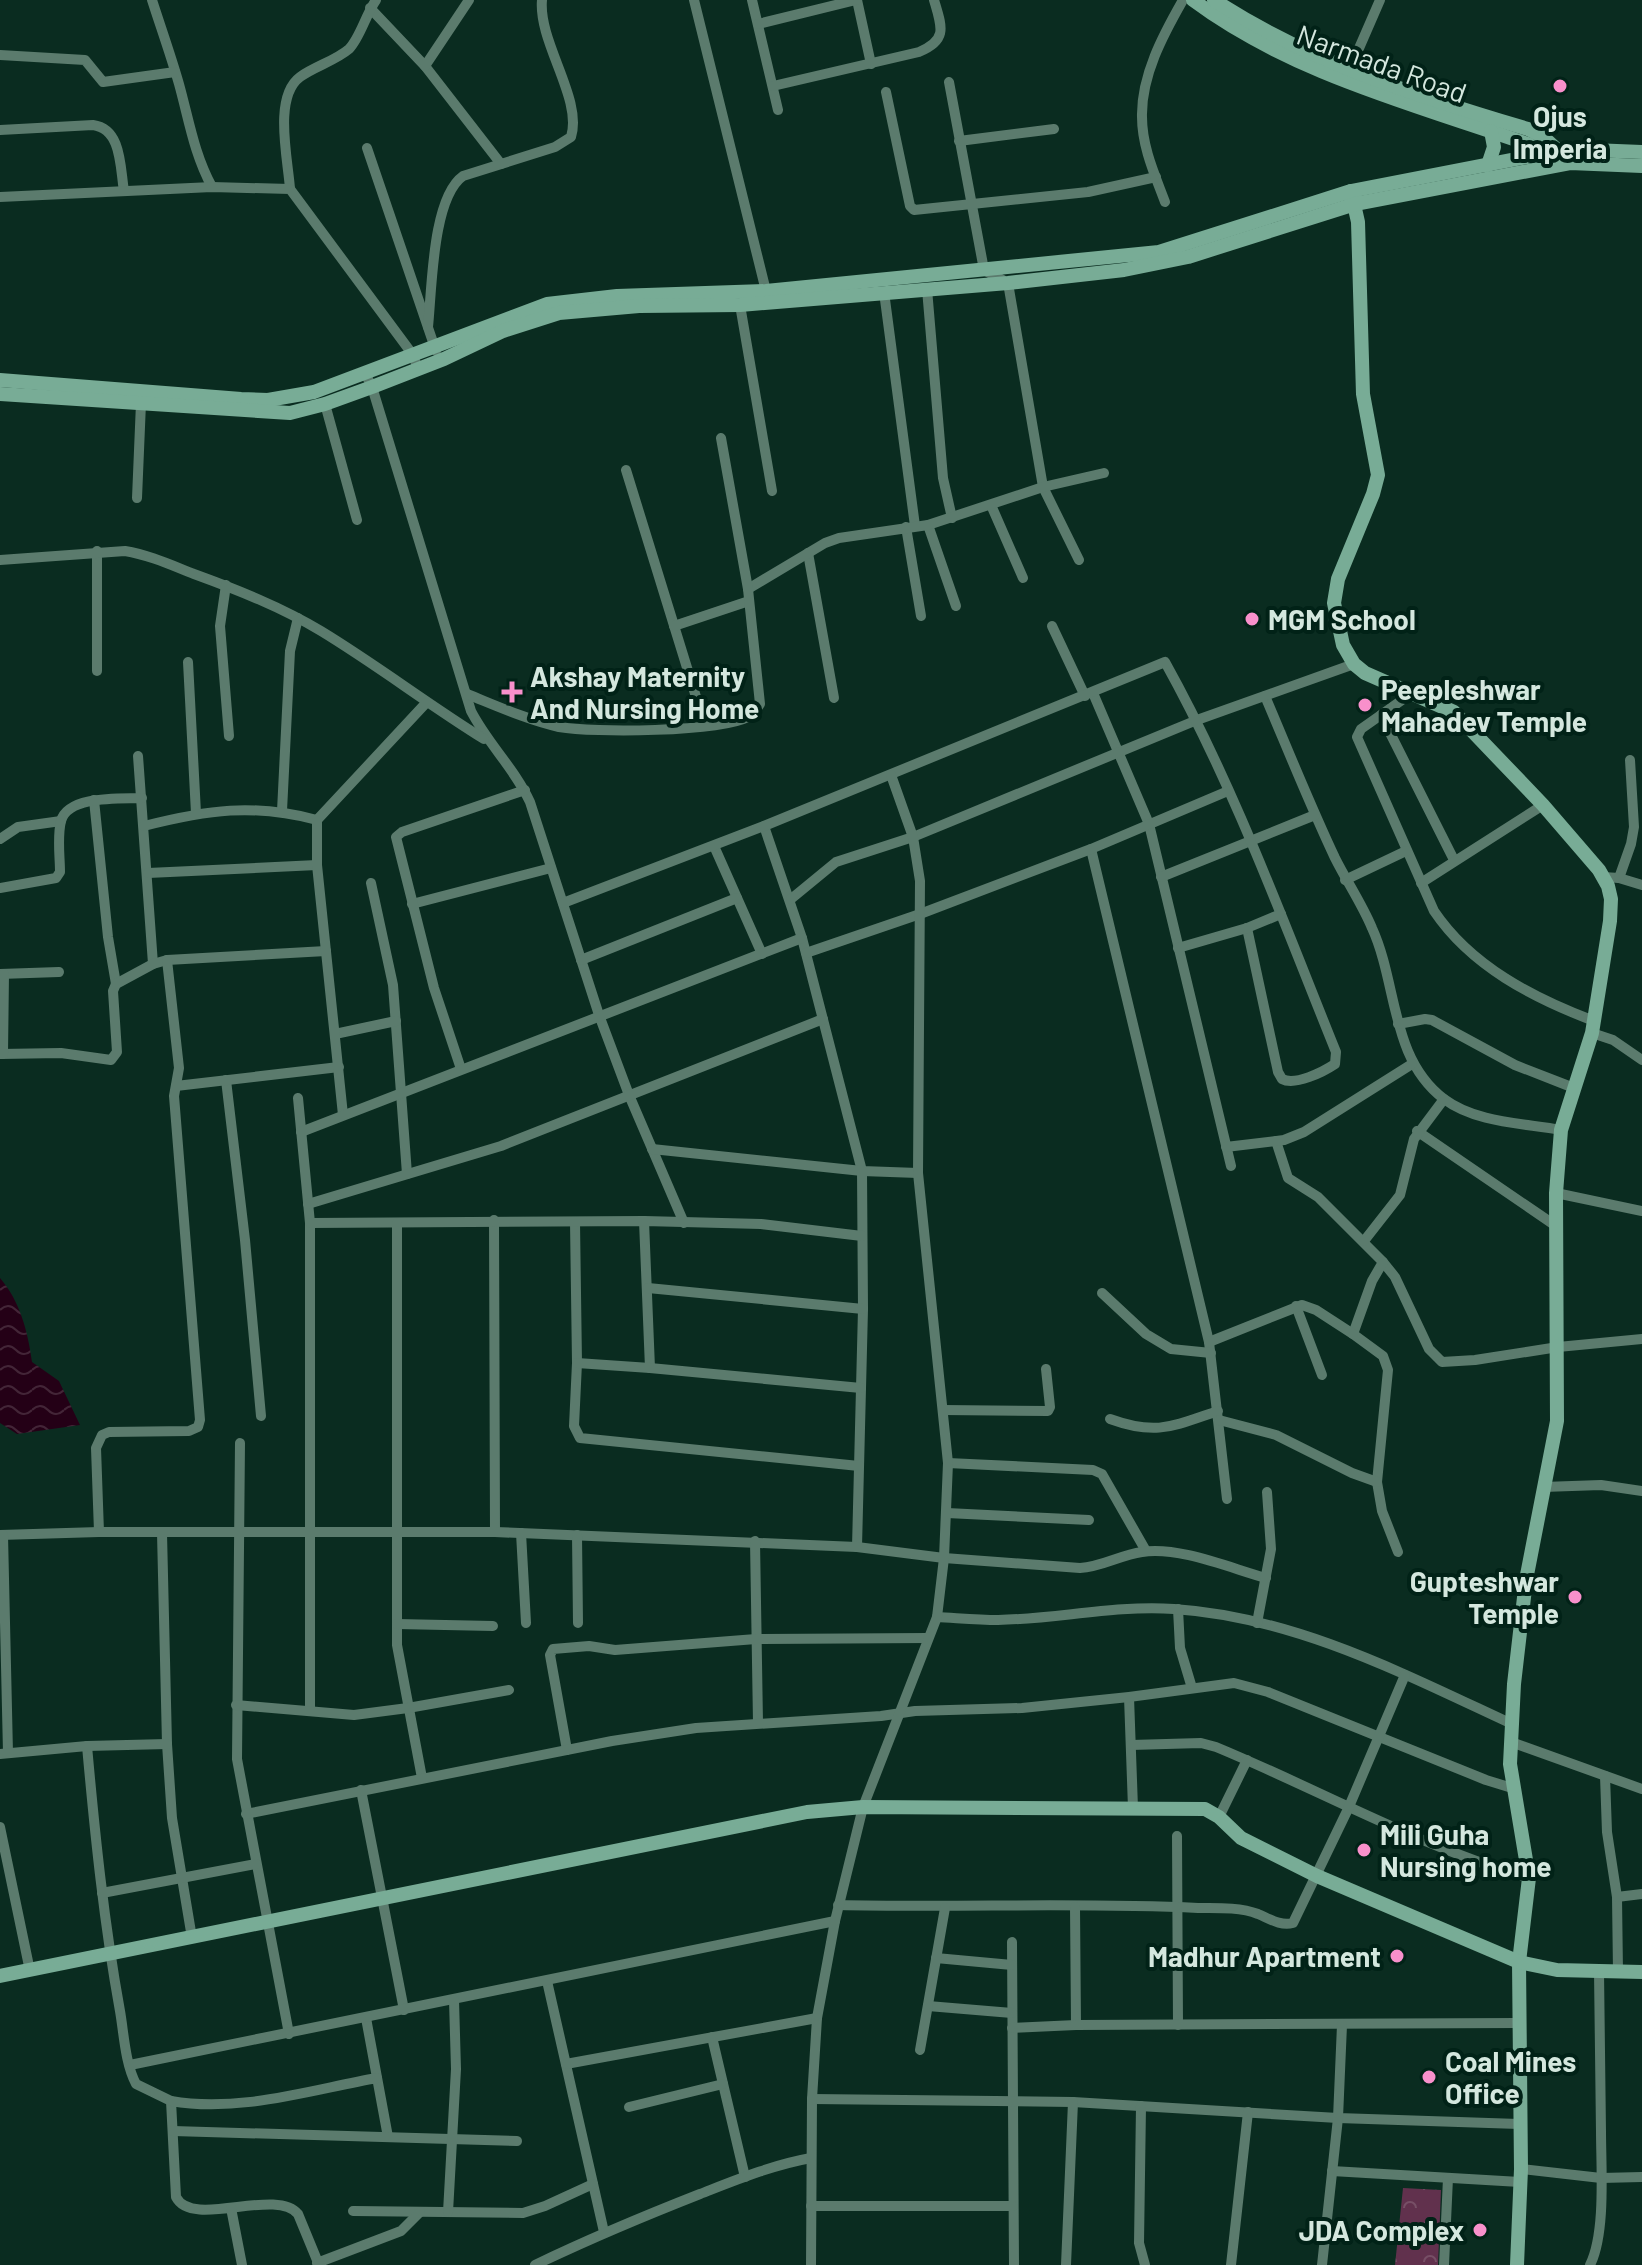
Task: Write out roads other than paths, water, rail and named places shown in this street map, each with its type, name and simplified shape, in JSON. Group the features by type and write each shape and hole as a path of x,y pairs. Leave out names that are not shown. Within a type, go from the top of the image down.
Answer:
{"street":[{"path":"152,0 200,165 212,187"},
{"path":"425,66 469,0"},
{"path":"428,327 439,225 456,181 463,176 563,144 573,131 574,120 544,22 542,0"},
{"path":"694,0 766,291"},
{"path":"752,0 778,110"},
{"path":"758,24 815,5 857,0 871,64"},
{"path":"773,86 934,46 941,31 934,0"},
{"path":"1165,202 1143,133 1143,95 1163,36 1183,0"},
{"name":"Narmada Road","path":"1193,0 1255,41 1302,63 1528,144 1559,159"},
{"path":"1214,0 1252,23 1350,69 1528,129 1542,136 1559,159"},
{"path":"1350,69 1380,0"},
{"path":"416,362 290,189 285,97 290,86 300,77 349,48 373,4 501,164"},
{"path":"0,55 85,60 103,82 175,72"},
{"path":"949,82 984,270"},
{"path":"886,92 910,206 920,212 1088,192 1156,177"},
{"path":"0,130 105,127 110,130 116,143 124,191"},
{"path":"959,141 1054,129"},
{"path":"1488,165 1494,147 1491,131"},
{"path":"367,148 437,354"},
{"path":"0,394 290,413 325,404 369,380 437,354 559,313 639,306 740,305 1008,283 1124,270 1188,257 1353,198 1592,150 1642,152"},
{"path":"437,354 524,312 571,300 766,291 1159,252 1353,198 1488,165 1559,159 1642,166"},
{"path":"0,197 212,187 290,189"},
{"path":"1353,198 1358,222 1363,394 1378,467 1373,494 1338,579 1334,603 1343,645 1354,664 1385,684 1454,712 1543,805 1603,877 1611,899 1593,1027 1561,1130 1556,1193 1557,1421 1526,1580 1512,1724 1512,1788 1529,1878 1519,1962 1520,2176 1517,2265"},
{"path":"984,270 1008,283"},
{"path":"1008,283 1043,487 1079,560"},
{"path":"927,289 943,478 952,518"},
{"path":"884,292 921,616"},
{"path":"740,305 772,491"},
{"path":"0,380 268,400 369,380"},
{"path":"369,380 471,711 489,742 525,790 599,1015 629,1095 684,1223"},
{"path":"137,498 141,403"},
{"path":"325,404 357,520"},
{"path":"467,694 541,722 617,731 705,726 746,718 755,713 760,704 748,589 721,438"},
{"path":"626,470 705,726"},
{"path":"748,589 839,538 928,525 1043,487 1104,473"},
{"path":"991,505 1023,578"},
{"path":"928,525 956,606"},
{"path":"97,551 97,671"},
{"path":"0,560 125,551 226,585 298,618 489,742"},
{"path":"808,553 834,698"},
{"path":"226,585 220,626 229,736"},
{"path":"674,626 749,601"},
{"path":"282,811 290,651 298,618"},
{"path":"1052,626 1119,752 1149,824 1231,1166"},
{"path":"188,662 196,813"},
{"path":"563,903 764,826 1165,662 1197,720 1281,914 1337,1058 1329,1068 1292,1082 1282,1079 1247,928"},
{"path":"791,899 836,862 913,837 1197,720 1354,664"},
{"path":"1412,693 1361,729 1357,737 1434,911 1449,933 1467,951 1529,993 1593,1027 1642,1060"},
{"path":"1265,696 1315,815 1380,948 1398,1024 1412,1064 1444,1099 1464,1110 1485,1117 1561,1130"},
{"path":"343,1115 317,865 317,820 426,703"},
{"path":"1381,715 1454,860"},
{"path":"138,756 153,964"},
{"path":"1619,878 1637,838 1630,760"},
{"path":"811,2265 812,2099 817,2018 838,1905 863,1807 937,1617 947,1513 948,1463 918,1173 918,864 913,837 891,775"},
{"path":"461,1069 434,988 396,841 398,834 525,790"},
{"path":"806,953 920,914 1091,849 1228,791"},
{"path":"0,888 56,878 60,872 61,821 72,807 94,800 142,798"},
{"path":"59,972 2,974 1,1054 61,1053 111,1060 117,1052 113,991 116,984 94,800"},
{"path":"1421,883 1543,805"},
{"path":"144,826 196,813 282,811 317,820"},
{"path":"1161,877 1315,815"},
{"path":"0,839 18,827 61,821"},
{"path":"764,826 791,899 862,1171 863,1309 857,1547"},
{"path":"714,846 762,954"},
{"path":"1091,849 1210,1348 1227,1499"},
{"path":"1345,880 1406,851"},
{"path":"148,873 317,865"},
{"path":"412,904 551,868"},
{"path":"1603,877 1642,885"},
{"path":"371,883 391,971 407,1174"},
{"path":"581,960 737,898"},
{"path":"1178,948 1247,928 1281,914"},
{"path":"301,1132 802,938"},
{"path":"116,984 167,960 326,951"},
{"path":"99,1532 96,1448 102,1435 109,1432 189,1431 198,1427 200,1420 174,1096 179,1068 167,960"},
{"path":"308,1204 501,1146 823,1019"},
{"path":"1398,1024 1432,1020 1515,1065 1574,1088"},
{"path":"335,1034 396,1021"},
{"path":"1226,1147 1293,1137 1322,1123 1412,1064"},
{"path":"176,1086 339,1067"},
{"path":"226,1080 261,1416"},
{"path":"298,1098 310,1223 310,1711"},
{"path":"1364,1241 1400,1195 1417,1131 1444,1099"},
{"path":"1417,1131 1556,1226"},
{"path":"1276,1141 1288,1178 1318,1197 1364,1241 1395,1277 1429,1349 1442,1362 1642,1339"},
{"path":"652,1149 862,1171 918,1173"},
{"path":"1556,1193 1642,1211"},
{"path":"494,1220 495,1532"},
{"path":"310,1223 644,1221 761,1224 862,1236"},
{"path":"644,1221 650,1368"},
{"path":"575,1222 577,1363 574,1426 576,1434 584,1441 859,1466"},
{"path":"397,1223 397,1624 399,1663 422,1778"},
{"path":"1353,1334 1372,1281 1383,1262"},
{"path":"648,1288 863,1309"},
{"path":"1102,1293 1146,1334 1171,1349 1210,1348 1296,1306 1309,1306 1383,1356 1387,1363 1377,1482 1382,1511 1398,1552"},
{"path":"1296,1306 1322,1375"},
{"path":"577,1363 861,1388"},
{"path":"943,1410 1048,1411 1046,1369"},
{"path":"1110,1419 1136,1428 1162,1429 1218,1416 1276,1435 1377,1482"},
{"path":"240,1443 237,1759 289,2034"},
{"path":"948,1463 1093,1470 1102,1474 1146,1551"},
{"path":"1543,1487 1601,1485 1642,1491"},
{"path":"1257,1623 1271,1549 1267,1492"},
{"path":"947,1513 1089,1520"},
{"path":"167,1744 87,1746 4,1754 2,1535 99,1532 495,1532 857,1547 944,1558 1091,1568 1146,1551 1178,1554 1266,1578"},
{"path":"162,1533 167,1744 172,1818 192,1938"},
{"path":"521,1533 526,1623"},
{"path":"577,1535 578,1623"},
{"path":"755,1541 758,1723"},
{"path":"937,1617 998,1620 1136,1607 1178,1609 1257,1623 1330,1642 1512,1724"},
{"path":"1178,1609 1180,1648 1192,1688"},
{"path":"397,1624 493,1626"},
{"path":"567,1750 550,1655 553,1649 589,1646 615,1650 756,1639 928,1638"},
{"path":"838,1905 1237,1909 1287,1924 1297,1918 1317,1876 1405,1675"},
{"path":"246,1814 567,1750 696,1728 1022,1708 1234,1683 1268,1692 1512,1788"},
{"path":"236,1705 354,1715 509,1690"},
{"path":"1129,1697 1133,1808"},
{"path":"1511,1742 1642,1789"},
{"path":"1131,1745 1201,1743 1247,1760 1348,1809 1529,1878"},
{"path":"87,1746 110,1955 136,2084 171,2101 194,2105 233,2104 377,2078"},
{"path":"1219,1817 1247,1760"},
{"path":"1605,1776 1607,1832 1617,1897 1618,1972"},
{"path":"361,1790 404,2010"},
{"path":"0,1976 807,1812 863,1807 1205,1809 1219,1817 1241,1838 1317,1876 1519,1962 1557,1970 1642,1972"},
{"path":"0,1827 4,1865 30,1971"},
{"path":"1177,1836 1178,2025"},
{"path":"102,1893 256,1864"},
{"path":"1617,1897 1642,1894"},
{"path":"1075,1907 1076,2025"},
{"path":"920,2050 945,1908"},
{"path":"130,2065 835,1921"},
{"path":"1012,1942 1014,2265"},
{"path":"936,1958 1012,1965"},
{"path":"1590,2265 1596,2254 1599,2236 1601,2178 1599,1971"},
{"path":"547,1981 604,2232"},
{"path":"448,2212 456,2069 454,2000"},
{"path":"928,2006 1012,2013"},
{"path":"366,2018 388,2137"},
{"path":"566,2064 817,2018"},
{"path":"1012,2028 1518,2023"},
{"path":"1322,2265 1338,2118 1342,2025"},
{"path":"712,2037 745,2177"},
{"path":"629,2107 723,2084"},
{"path":"812,2099 1073,2102 1338,2118 1519,2124"},
{"path":"171,2101 176,2197 178,2203 189,2208 280,2204 293,2208 318,2264 401,2231 420,2212"},
{"path":"1066,2265 1073,2102"},
{"path":"1141,2106 1139,2243 1145,2265"},
{"path":"1231,2265 1248,2112"},
{"path":"173,2131 517,2141"},
{"path":"535,2265 604,2232 745,2177 811,2158"},
{"path":"1332,2171 1448,2178 1642,2177"},
{"path":"1444,2265 1448,2178"},
{"path":"353,2211 523,2213 593,2184"},
{"path":"811,2206 1013,2206"},
{"path":"231,2208 242,2265"}],"water":[{"path":"0,1278 22,1317 32,1362 59,1381 80,1425 17,1434 0,1423"}],"place":[{"name":"Ojus Imperia","path":"1560,86"},
{"name":"MGM School","path":"1252,619"},
{"name":"Akshay Maternity And Nursing Home","path":"512,692"},
{"name":"Peepleshwar Mahadev Temple","path":"1365,705"},
{"name":"Gupteshwar Temple","path":"1575,1597"},
{"name":"Mili Guha Nursing home","path":"1364,1850"},
{"name":"Madhur Apartment","path":"1397,1956"},
{"name":"Coal Mines Office","path":"1429,2077"},
{"name":"JDA Complex","path":"1480,2230"}]}
